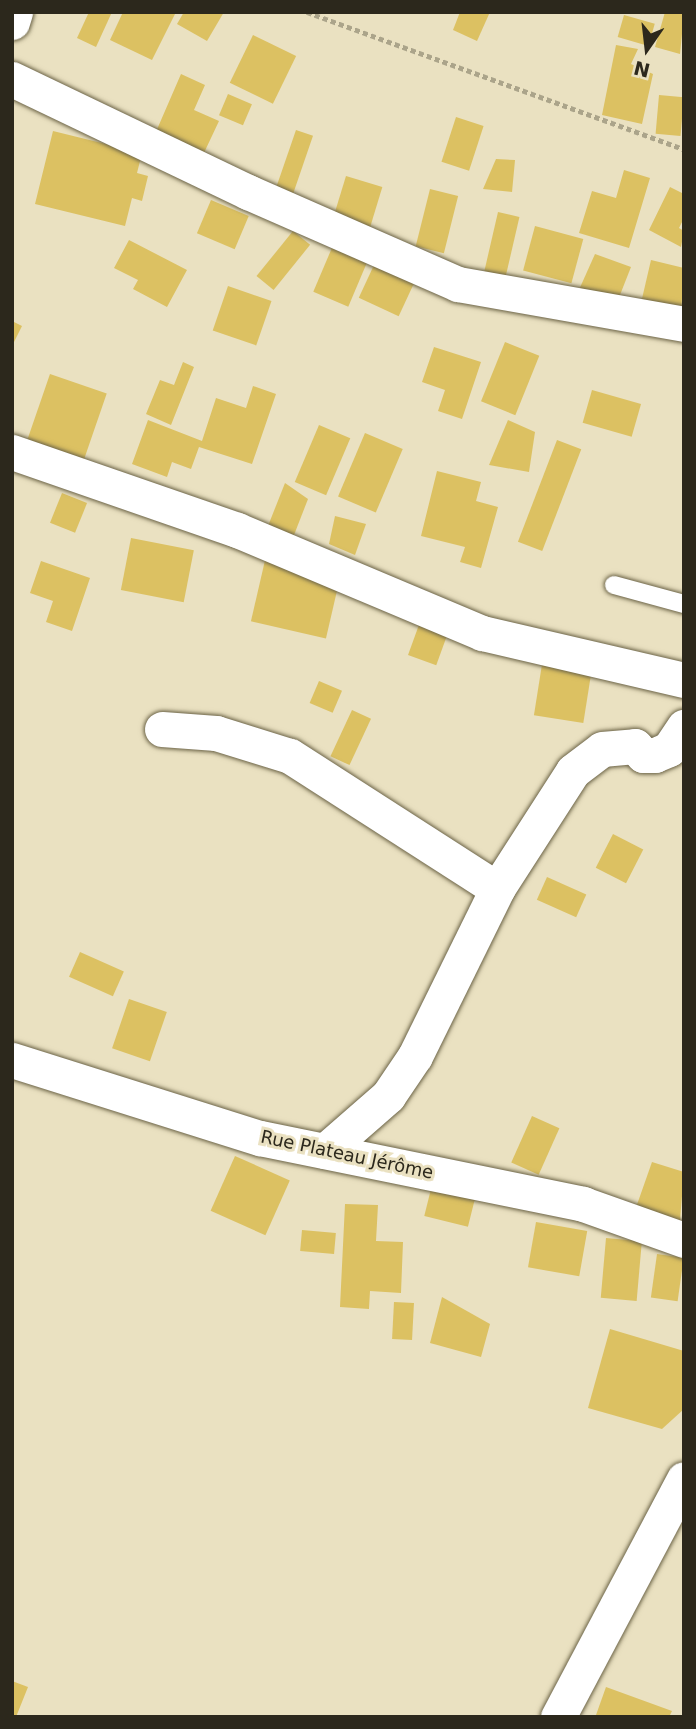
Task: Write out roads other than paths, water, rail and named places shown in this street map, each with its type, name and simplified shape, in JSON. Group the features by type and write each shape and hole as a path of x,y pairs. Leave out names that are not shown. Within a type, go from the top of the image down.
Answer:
{"street":[{"path":"12,22 15,12"},
{"path":"12,79 248,192 458,284 684,324"},
{"path":"12,452 237,530 482,633 684,680"},
{"path":"325,1151 388,1097 415,1056 497,889 583,761 602,749 621,746 655,755 669,749 684,727"},
{"path":"162,729 216,733 290,757 497,889"},
{"name":"Rue Plateau Jérôme","path":"12,1060 260,1138 583,1204 684,1240"},
{"path":"558,1717 684,1479"}],"lane":[{"path":"614,584 684,604"}]}
